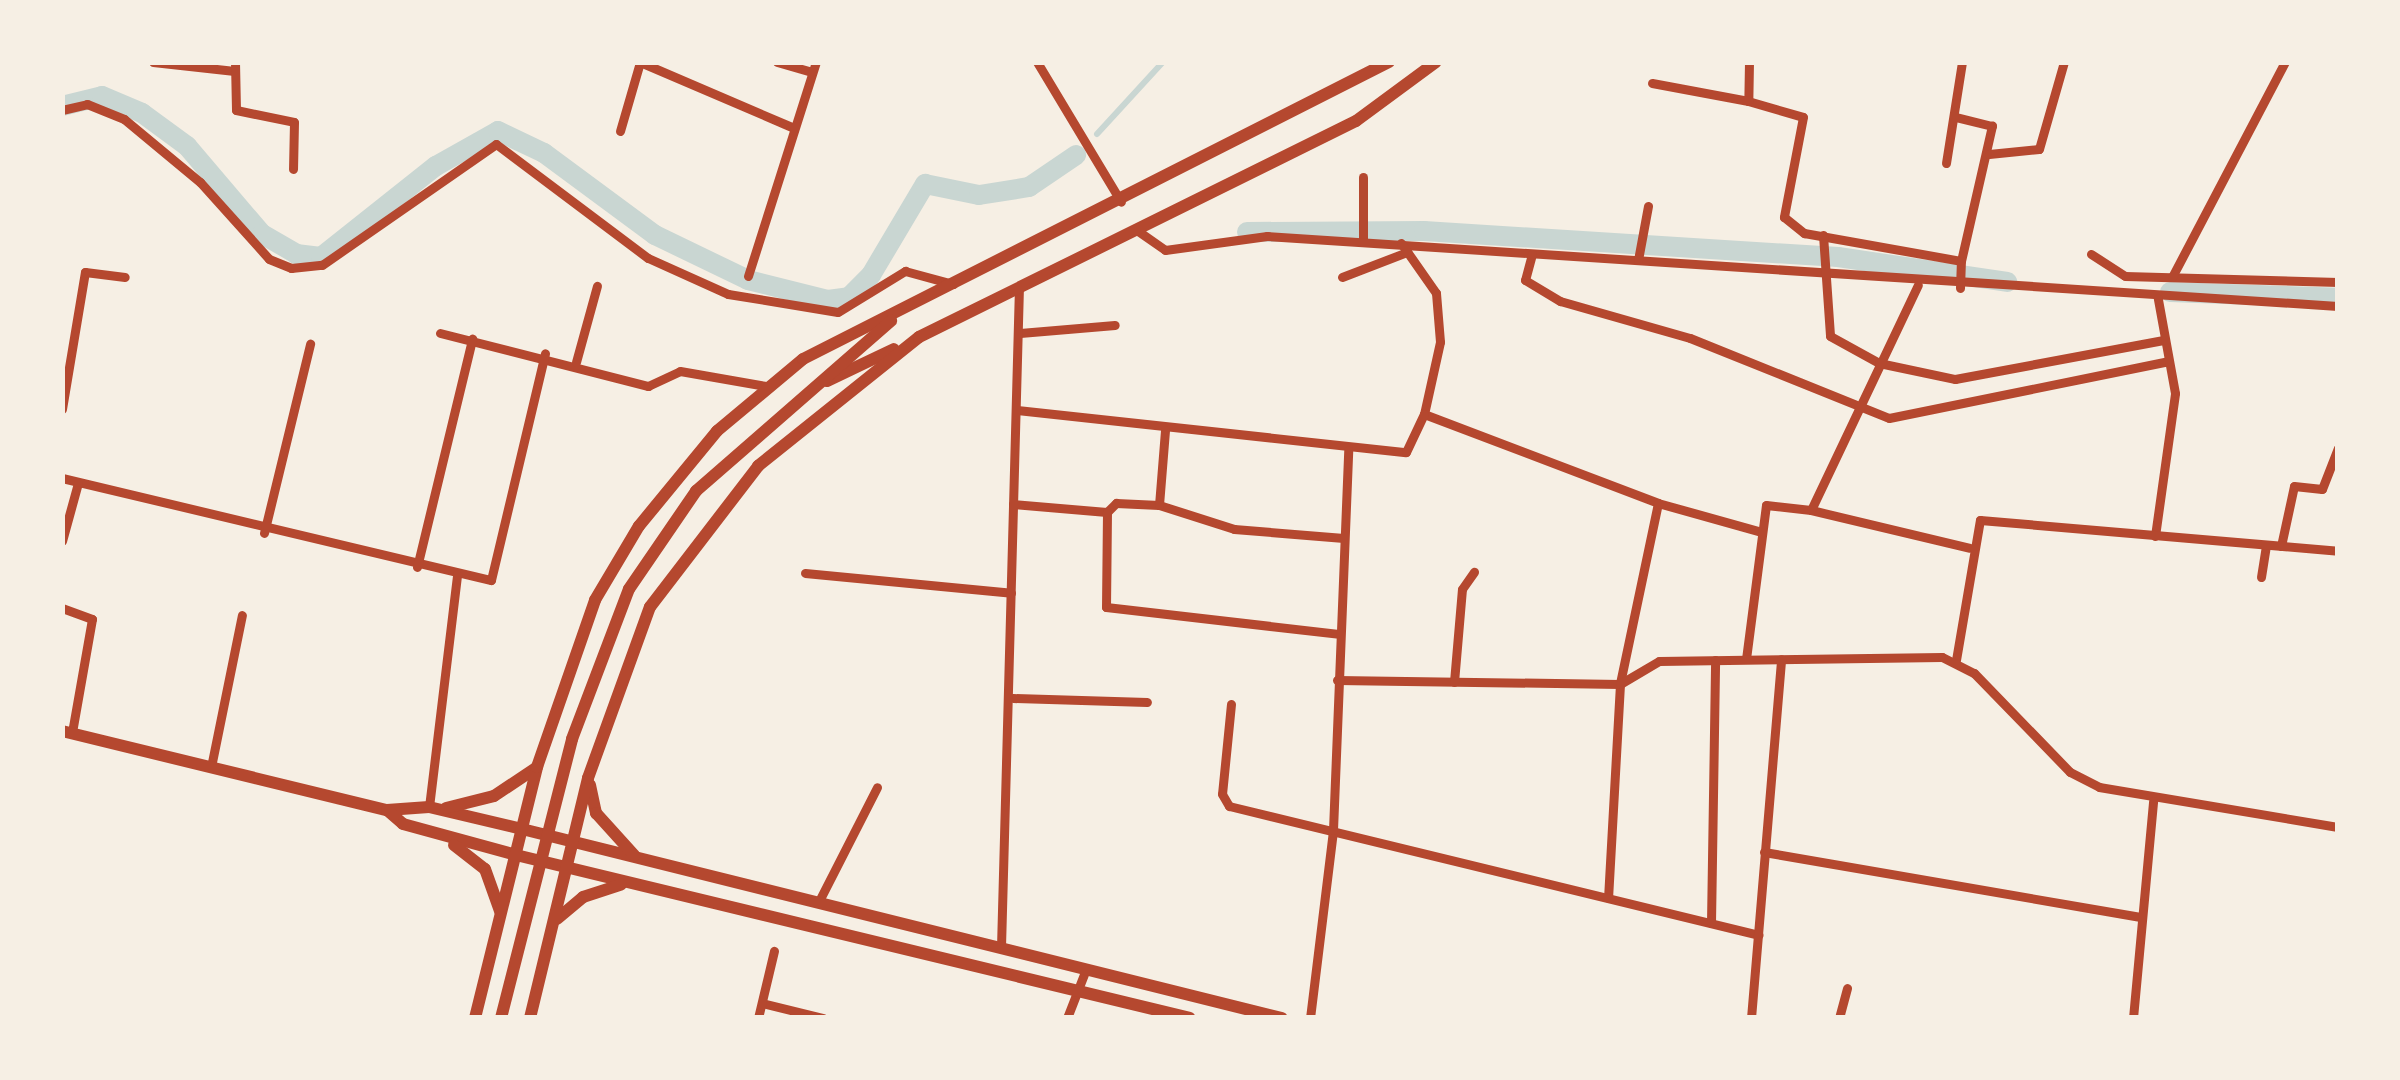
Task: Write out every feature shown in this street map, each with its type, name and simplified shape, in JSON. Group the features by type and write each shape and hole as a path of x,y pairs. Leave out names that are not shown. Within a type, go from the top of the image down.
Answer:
{"main road":[{"path":"475,1018 538,767 615,562 670,484 766,386 953,284 1121,202 1389,62"},
{"path":"810,390 1381,108 1436,62"},
{"path":"501,1018 596,660 660,539 696,490 905,310"},
{"path":"530,1018 588,778 650,607 699,536 758,466 919,337"},
{"path":"67,732 387,810 476,856 501,914"},
{"path":"387,810 434,808 494,796 538,767"},
{"path":"588,778 596,813 638,858"},
{"path":"434,808 1280,1017"},
{"path":"434,834 1190,1018"},
{"path":"552,928 583,897 628,883"}],"street":[{"path":"153,62 235,67 236,110 294,122 293,169"},
{"path":"620,130 640,62 792,127"},
{"path":"748,276 814,67 776,62"},
{"path":"1037,62 1121,202"},
{"path":"1748,101 1749,62"},
{"path":"1946,164 1962,62"},
{"path":"1989,154 2039,149 2064,62"},
{"path":"2172,277 2285,62"},
{"path":"1652,83 1801,113 1784,221 1823,236 1961,263"},
{"path":"62,110 87,104 124,119 200,182 269,258 292,268 322,266 496,144 648,258 728,294 838,312 905,271 953,284"},
{"path":"1956,117 1992,123 1989,154 1961,263 1960,284"},
{"path":"1362,177 1362,238"},
{"path":"1638,258 1648,206"},
{"path":"1138,231 1165,250 1267,236 1362,238 1404,248 1823,265 1918,285 1960,284 2158,299 2338,306"},
{"path":"1823,236 1830,336 1879,363 1955,379 2163,340"},
{"path":"1342,277 1404,248"},
{"path":"1016,410 1348,450 1412,451 1440,342 1437,302 1404,248"},
{"path":"1532,254 1525,280 1560,301 1690,338 1856,407 1902,420 2166,362"},
{"path":"2092,254 2126,277 2338,282"},
{"path":"62,409 84,272 125,277"},
{"path":"2126,277 2126,296"},
{"path":"1811,510 1856,407 1918,285"},
{"path":"576,362 597,286"},
{"path":"1001,947 1013,698 1011,593 1019,288"},
{"path":"2155,536 2175,394 2166,362 2158,299"},
{"path":"1020,333 1115,325"},
{"path":"440,333 545,353 648,386 680,372 766,386"},
{"path":"417,567 472,339"},
{"path":"264,533 310,344"},
{"path":"62,478 264,533 457,576 496,578 545,353"},
{"path":"1424,414 1658,503 1762,532"},
{"path":"1159,505 1165,430"},
{"path":"2280,546 2294,486 2322,488 2338,448"},
{"path":"1310,1018 1333,830 1348,450"},
{"path":"62,541 78,483"},
{"path":"1013,504 1107,512 1118,503 1159,505 1234,529 1344,538"},
{"path":"1608,898 1620,684 1658,503"},
{"path":"1746,659 1766,504 1811,510 1970,548"},
{"path":"1107,512 1106,607 1338,634"},
{"path":"1956,660 1970,548 1980,520 2338,552"},
{"path":"2261,577 2266,545"},
{"path":"1454,682 1462,589 1474,572"},
{"path":"805,573 1011,593"},
{"path":"434,808 457,576"},
{"path":"62,608 92,619 67,732"},
{"path":"211,767 242,615"},
{"path":"1751,1018 1781,659"},
{"path":"1711,923 1714,660"},
{"path":"1336,680 1620,684 1659,661 1956,660 2070,772 2153,800 2338,827"},
{"path":"1013,698 1146,702"},
{"path":"1231,704 1223,802 1759,935"},
{"path":"818,903 878,788"},
{"path":"2133,1018 2153,800"},
{"path":"1764,852 2140,917"},
{"path":"758,1018 774,951"},
{"path":"1067,1018 1086,969"},
{"path":"1839,1018 1848,988"},
{"path":"762,1003 823,1018"}],"waterway":[{"path":"1097,134 1163,62"},
{"path":"62,106 102,96 142,113 187,146 262,234 296,254 321,257 436,166 498,131 544,153 655,235 748,280 828,300 849,297 871,275 925,184 979,195 1029,187 1076,155"},
{"path":"1247,232 1424,231 1838,257 2007,282"},
{"path":"2170,292 2338,298"}]}
